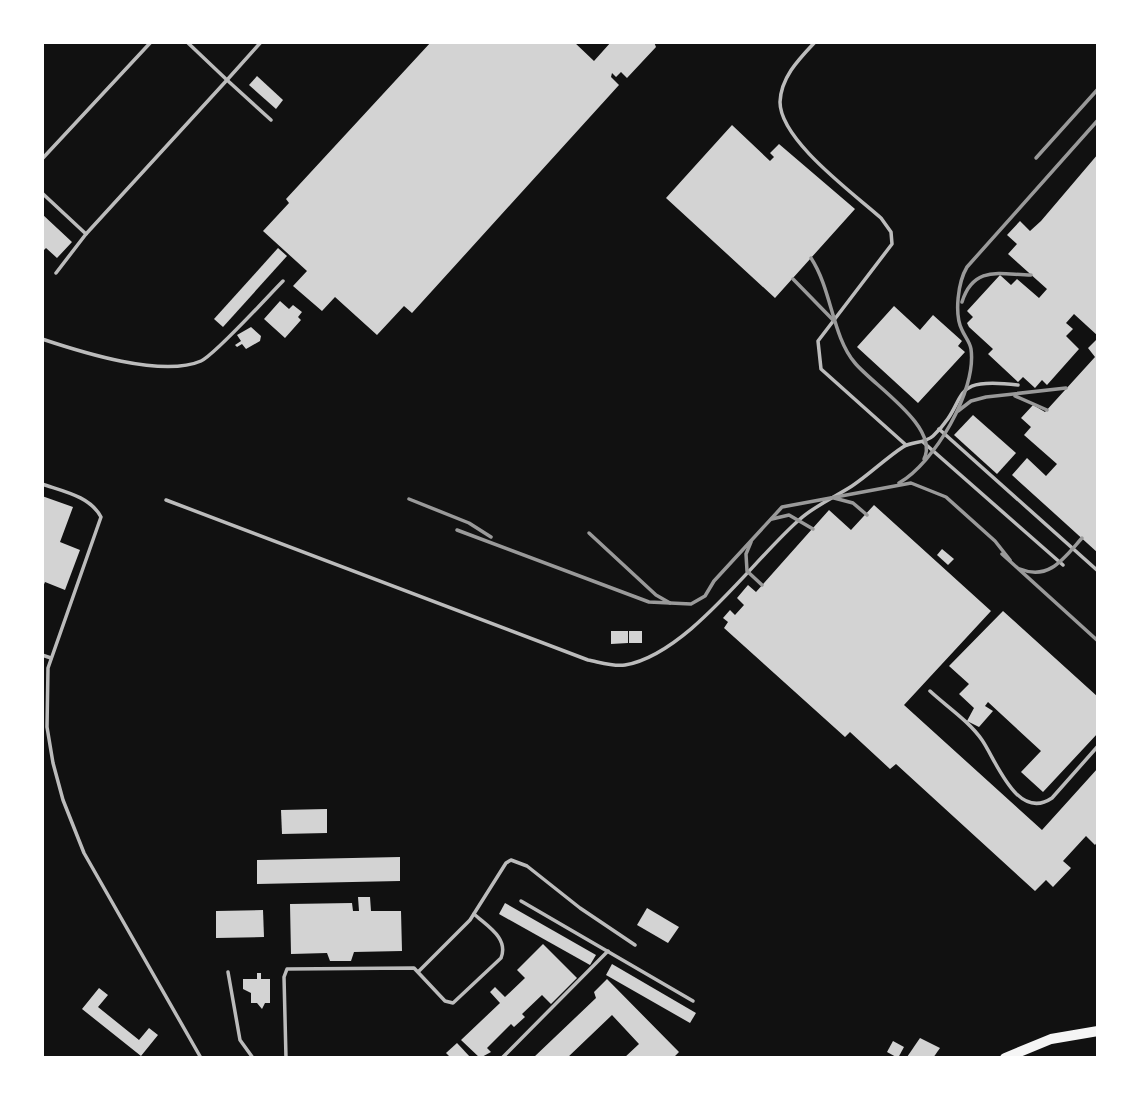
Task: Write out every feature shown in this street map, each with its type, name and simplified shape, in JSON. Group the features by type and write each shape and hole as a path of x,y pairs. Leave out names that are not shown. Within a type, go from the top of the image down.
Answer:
{"main road":[{"path":"1005,1058 1051,1039 1098,1031"}],"lane":[{"path":"42,159 151,42"},
{"path":"187,42 271,120"},
{"path":"56,273 86,234 261,42"},
{"path":"815,42 790,68 780,103 794,141 881,218 891,232 892,244 818,341 821,369 906,444"},
{"path":"42,193 86,234"},
{"path":"42,339 97,357 173,367 203,361 283,281"},
{"path":"166,500 588,660 623,666 656,653 719,604 800,519 854,484 906,444 923,442 939,429 958,398 972,385 989,381 1018,385"},
{"path":"939,429 1098,571"},
{"path":"923,442 1063,565"},
{"path":"42,484 81,499 96,508 101,517 48,668 47,727 63,800 84,853 201,1058"},
{"path":"42,655 51,659"},
{"path":"930,691 977,733 1017,796 1029,803 1048,801 1098,746"},
{"path":"419,971 474,914 506,863 519,861 580,908 635,945"},
{"path":"521,901 693,1001"},
{"path":"286,1058 284,977 287,970 411,968 419,971 445,1000 453,1003 501,958 501,940 474,914"},
{"path":"502,1058 608,951"},
{"path":"228,972 240,1040 253,1058"}],"building":[{"path":"431,42 574,42 594,61 611,42 654,42 656,47 627,78 621,72 616,77 612,73 611,77 619,85 412,313 404,306 377,335 335,297 322,311 293,286 307,271 263,231 289,203 286,199"},
{"path":"257,76 283,100 276,109 249,85"},
{"path":"732,125 770,161 774,157 770,153 779,144 855,209 775,298 666,198"},
{"path":"1098,154 1098,336 1074,314 1066,323 1073,329 1066,336 1079,349 1047,385 1042,380 1035,388 1023,377 1018,382 988,354 993,349 969,327 967,323 973,317 967,311 1000,275 1011,285 1017,279 1039,298 1047,289 1008,254 1017,244 1007,235 1020,221 1030,231"},
{"path":"42,214 72,242 57,258 46,248 42,252"},
{"path":"278,248 287,256 223,327 214,319"},
{"path":"280,301 289,309 293,305 302,312 298,317 301,320 285,338 264,319"},
{"path":"894,306 920,330 933,315 962,341 958,346 965,352 918,403 857,347"},
{"path":"251,327 261,336 260,341 246,349 242,344 237,347 235,345 241,341 237,335"},
{"path":"1098,338 1098,553 1012,475 1027,458 1046,476 1057,464 1024,435 1031,427 1021,418 1033,405 1045,412 1095,357 1088,348"},
{"path":"973,415 1016,453 997,474 954,435"},
{"path":"42,496 73,507 60,542 80,550 65,590 45,582 42,589"},
{"path":"874,505 991,611 904,705 1042,830 1098,768 1098,841 1095,845 1086,836 1063,861 1071,868 1053,887 1046,880 1035,891 896,764 890,769 850,732 845,737 724,628 728,622 723,618 730,610 735,615 744,605 737,598 748,585 756,592 829,510 851,530"},
{"path":"942,549 954,559 948,565 937,555"},
{"path":"1003,611 1098,697 1098,733 1043,792 1021,772 1041,751 988,702 985,706 993,711 979,727 967,721 974,708 959,694 969,684 949,666"},
{"path":"611,631 628,631 628,643 611,644"},
{"path":"629,631 642,631 642,643 629,643"},
{"path":"327,809 327,833 282,834 281,810"},
{"path":"400,857 400,881 257,884 257,860"},
{"path":"358,897 370,897 371,911 401,911 402,951 354,952 351,961 330,961 327,953 291,954 290,904 352,903 353,911 359,911"},
{"path":"505,903 596,955 590,965 499,914"},
{"path":"647,908 679,927 668,943 637,925"},
{"path":"263,910 264,937 216,938 216,911"},
{"path":"543,944 577,978 551,1004 542,995 522,1014 525,1017 514,1027 511,1024 487,1048 491,1052 480,1058 461,1040 500,1003 490,992 495,987 505,997 525,978 517,970"},
{"path":"612,964 696,1013 690,1023 606,975"},
{"path":"257,973 261,973 261,979 270,979 270,1003 265,1003 262,1009 257,1003 251,1003 251,993 243,989 243,979 257,979"},
{"path":"607,979 679,1052 673,1058 624,1058 639,1044 612,1015 567,1058 533,1058 596,998 594,992"},
{"path":"99,988 108,995 98,1007 139,1040 149,1028 158,1035 141,1056 82,1009"},
{"path":"920,1038 940,1048 933,1058 907,1057"},
{"path":"893,1041 904,1047 898,1058 887,1052"},
{"path":"457,1043 471,1058 451,1058 446,1053"}],"railway":[{"path":"1036,158 1098,89"},
{"path":"899,483 926,460 939,443 960,405 967,385 971,349 963,333 958,307 961,281 967,267 1098,120"},
{"path":"811,258 824,284 847,352 914,421 923,434 926,447 924,459"},
{"path":"962,302 967,290 981,277 990,274 1031,275"},
{"path":"793,279 834,321"},
{"path":"958,411 971,401 986,397 1066,388"},
{"path":"1015,396 1047,410"},
{"path":"457,530 649,602 691,604 705,596 714,581 782,507 911,483 946,497 995,541 1010,560"},
{"path":"834,498 853,503 867,515"},
{"path":"409,499 469,523 491,537"},
{"path":"772,519 789,515 813,529"},
{"path":"589,533 656,595 670,603"},
{"path":"1020,569 1030,572 1048,570 1062,560 1082,538"},
{"path":"751,542 746,554 747,571 762,585"},
{"path":"1002,554 1098,641"}]}
